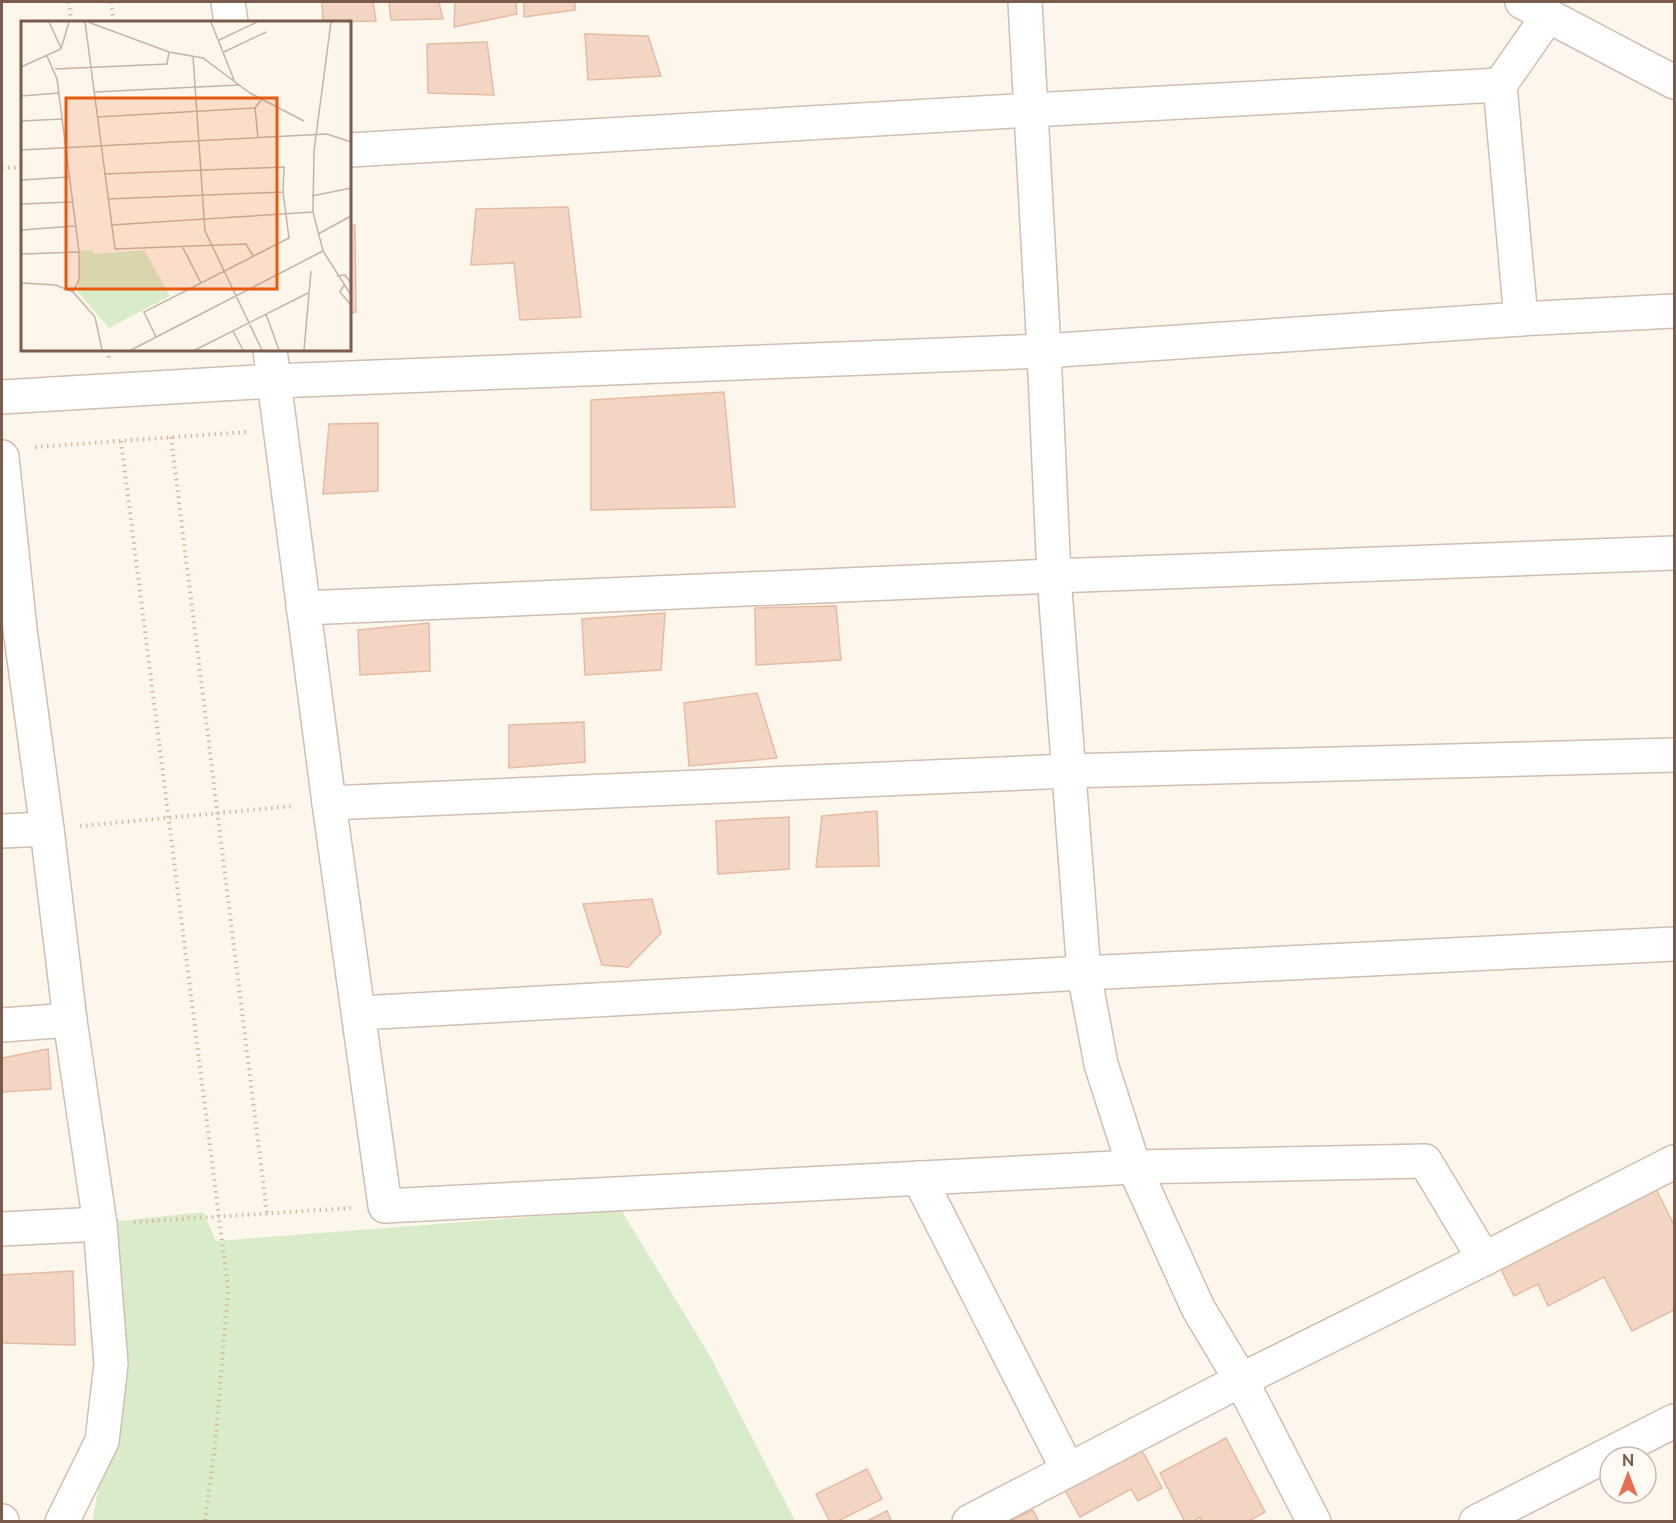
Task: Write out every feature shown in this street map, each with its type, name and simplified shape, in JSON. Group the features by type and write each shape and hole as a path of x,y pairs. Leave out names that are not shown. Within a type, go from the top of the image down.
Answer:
{"street":[{"path":"228,2 231,21"},
{"path":"1025,2 1054,576 1083,973 1101,1064 1134,1167 1198,1308 1241,1380 1314,1521"},
{"path":"1521,319 1500,85 1535,9 1674,82"},
{"path":"351,150 1500,85"},
{"path":"2,398 272,365 1044,351 1674,311"},
{"path":"272,365 329,803 385,1206 1134,1167 1425,1161 1484,1259"},
{"path":"13,452 11,630 47,829 70,1020 100,1224 111,1364 102,1441 62,1521"},
{"path":"303,608 1054,576 1674,554"},
{"path":"329,803 1068,771 1674,755"},
{"path":"2,831 47,829"},
{"path":"358,1013 1083,973 1674,944"},
{"path":"2,1025 70,1020"},
{"path":"969,1521 1241,1380 1674,1162"},
{"path":"919,1178 1068,1470"},
{"path":"2,1229 100,1224"},
{"path":"1476,1521 1674,1421"}],"path":[{"path":"69,2 71,21"},
{"path":"111,2 114,21"},
{"path":"2,168 21,167"},
{"path":"13,452 121,441 280,430"},
{"path":"171,437 267,1214"},
{"path":"121,441 228,1289 215,1446 205,1521"},
{"path":"47,829 329,803"},
{"path":"100,1224 385,1206"}],"green space":[{"path":"621,1210 710,1356 795,1521 92,1522 123,1357 112,1222 203,1212 216,1241"}],"building":[{"path":"322,2 373,2 376,21 323,21"},
{"path":"389,2 439,2 443,19 391,20"},
{"path":"455,2 516,2 517,14 454,27"},
{"path":"524,2 575,2 575,10 524,17"},
{"path":"585,34 648,36 661,76 588,80"},
{"path":"487,42 494,95 428,93 427,44"},
{"path":"568,207 581,317 520,320 514,263 471,265 476,209"},
{"path":"351,225 355,225 356,312 351,313"},
{"path":"724,392 735,507 591,510 591,400"},
{"path":"378,423 378,491 323,494 329,424"},
{"path":"836,606 841,660 756,665 755,608"},
{"path":"665,613 661,670 585,675 582,619"},
{"path":"429,623 430,671 360,675 358,630"},
{"path":"757,693 777,758 689,766 684,703"},
{"path":"584,722 585,762 509,768 509,725"},
{"path":"877,811 879,866 816,867 822,816"},
{"path":"789,817 789,869 718,874 716,821"},
{"path":"652,899 661,933 628,967 602,965 583,904"},
{"path":"48,1049 51,1089 2,1092 2,1058"},
{"path":"1653,1183 1674,1225 1674,1310 1632,1331 1604,1277 1548,1306 1538,1284 1514,1296 1498,1263"},
{"path":"73,1271 75,1345 2,1343 2,1275"},
{"path":"1226,1438 1265,1512 1247,1522 1202,1522 1200,1517 1192,1522 1185,1522 1160,1473"},
{"path":"1138,1443 1162,1488 1138,1501 1131,1489 1080,1517 1061,1483"},
{"path":"867,1469 882,1499 836,1522 830,1522 816,1494"},
{"path":"1033,1510 1039,1522 1008,1522"},
{"path":"887,1511 892,1522 865,1522"}]}
